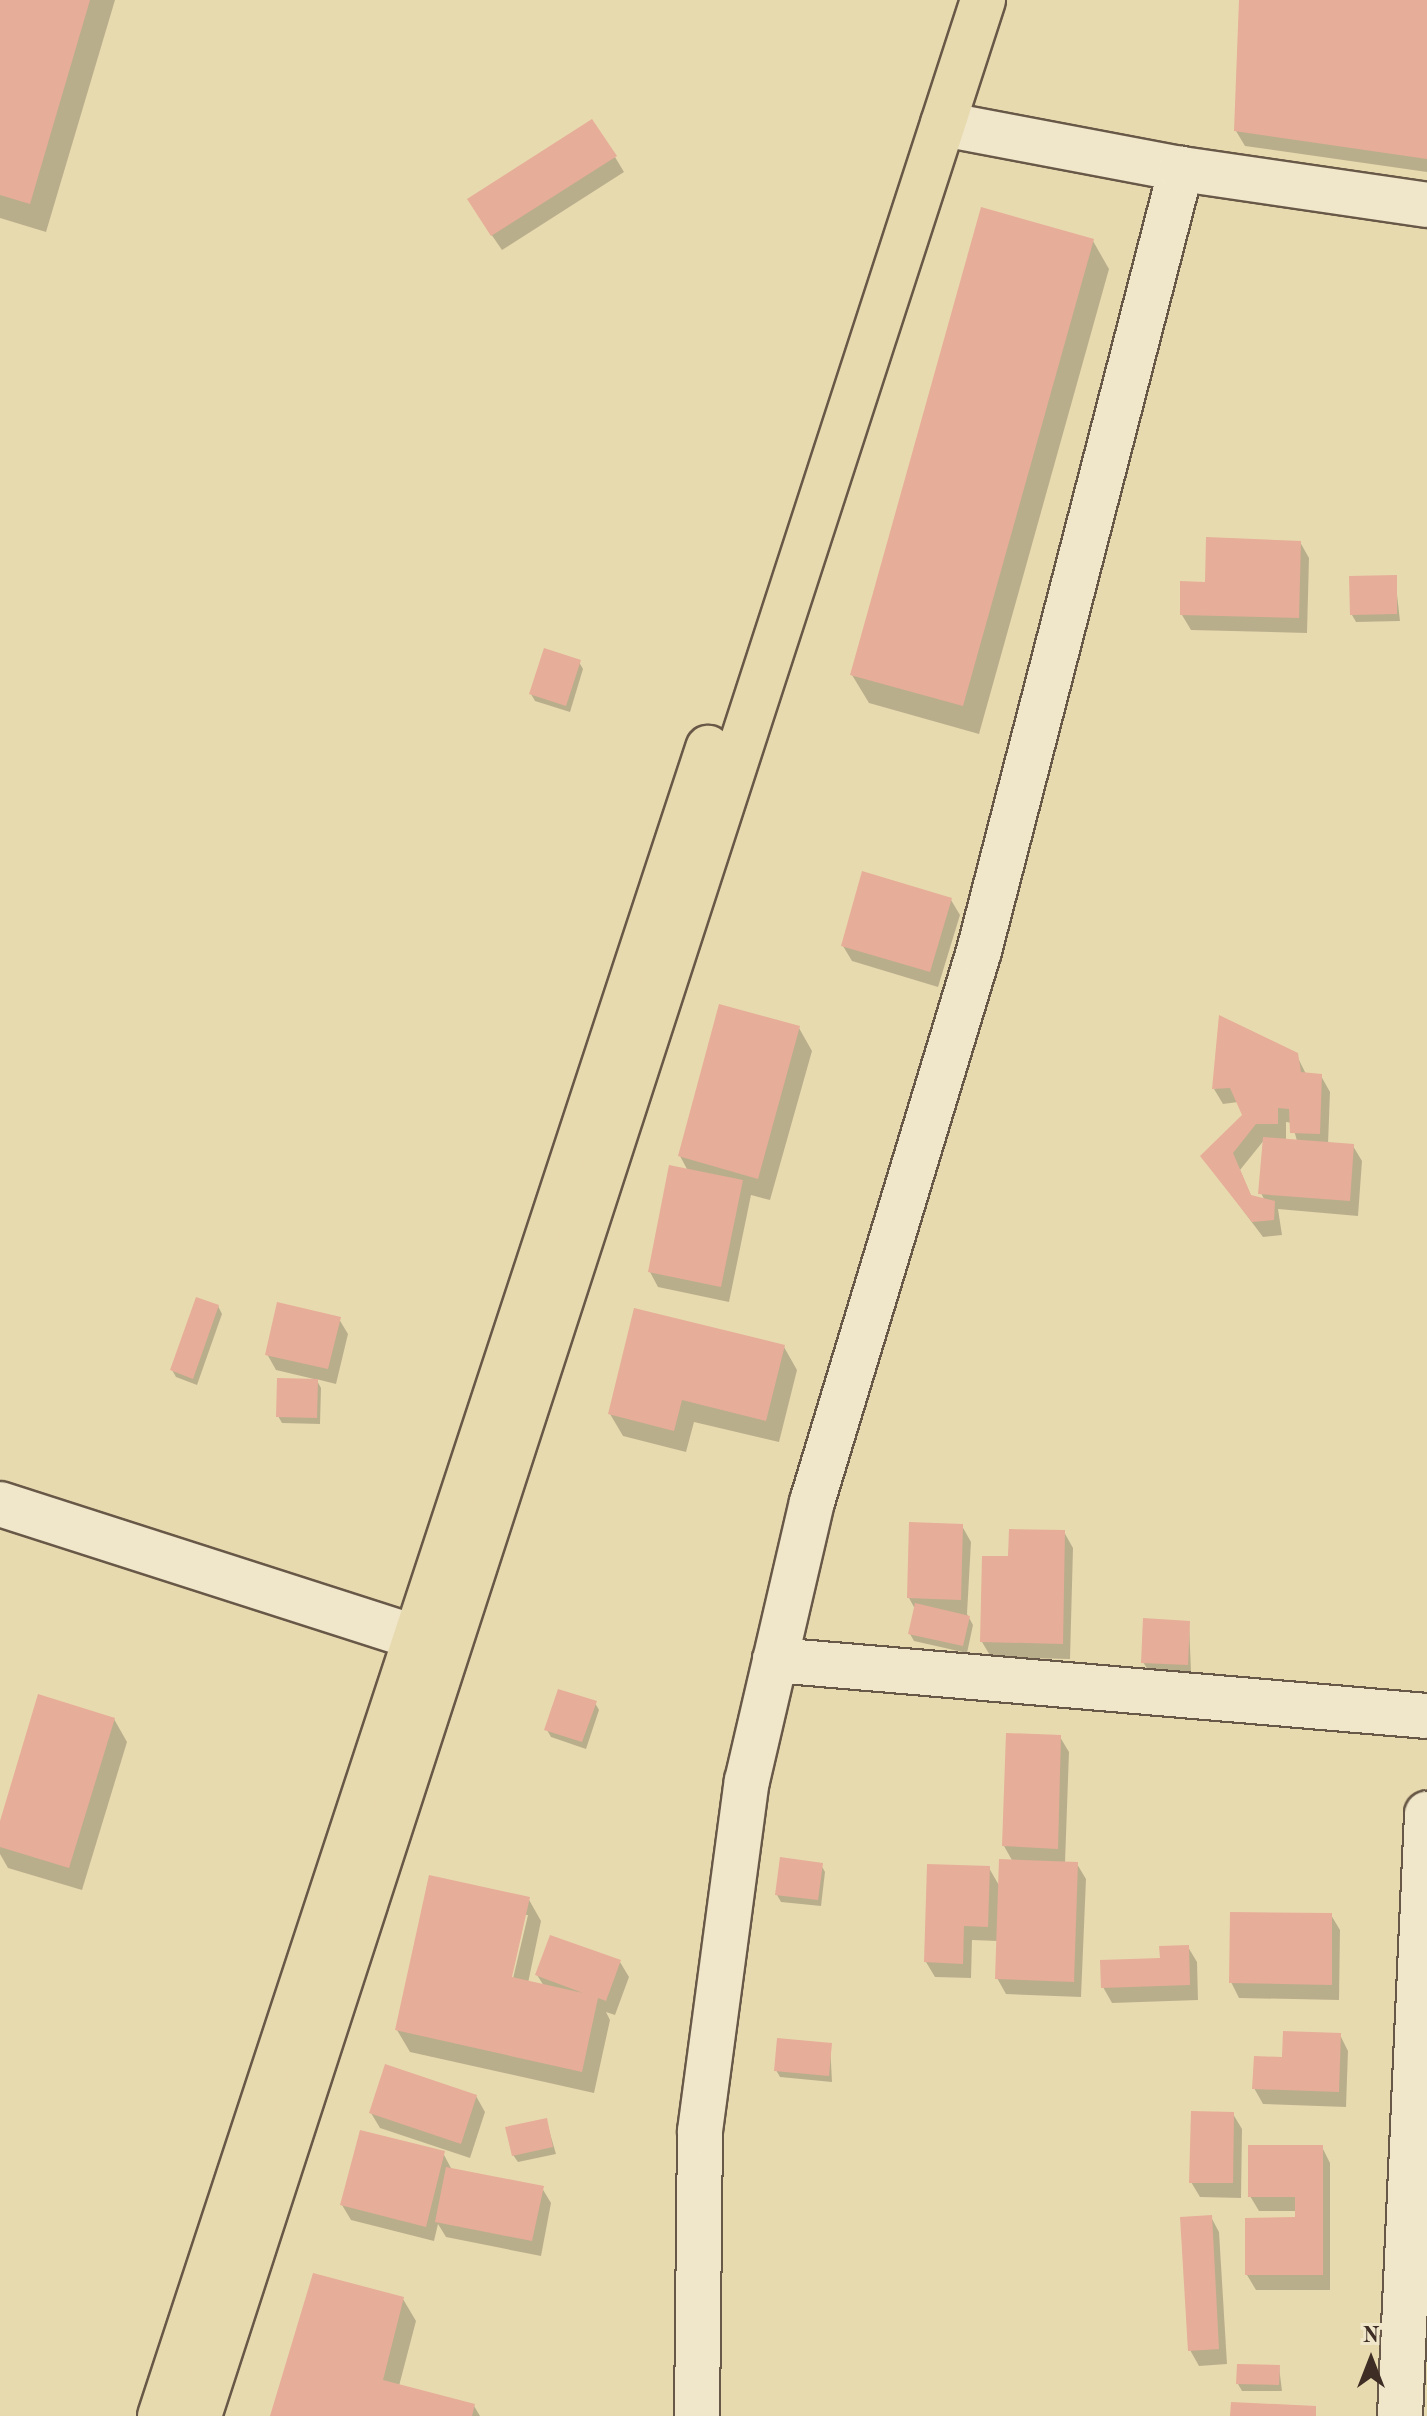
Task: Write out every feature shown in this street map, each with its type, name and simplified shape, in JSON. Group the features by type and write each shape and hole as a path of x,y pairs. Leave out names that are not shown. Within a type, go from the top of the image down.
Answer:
{"main road":[{"path":"199,2416 983,0"},
{"path":"160,2416 884,209 943,124"}],"street":[{"path":"943,124 1181,169 1427,205"},
{"path":"697,2416 700,2131 747,1781 812,1502 979,951 1181,169"},
{"path":"0,1504 417,1638"},
{"path":"775,1660 1427,1716"},
{"path":"1409,2389 1427,1814"}],"building":[{"path":"0,0 90,0 30,204 0,195"},
{"path":"1239,0 1427,0 1427,159 1234,131"},
{"path":"592,119 617,156 491,236 467,199"},
{"path":"981,207 1094,239 963,706 850,675"},
{"path":"1206,537 1301,541 1299,618 1180,615 1180,581 1205,582"},
{"path":"1397,575 1397,614 1350,615 1349,576"},
{"path":"544,648 581,660 566,706 529,694"},
{"path":"862,871 952,898 930,972 841,946"},
{"path":"719,1004 800,1026 758,1179 678,1156"},
{"path":"1219,1015 1298,1053 1301,1072 1322,1074 1320,1134 1290,1133 1289,1109 1278,1108 1278,1124 1256,1124 1233,1153 1251,1195 1275,1201 1274,1220 1252,1222 1200,1156 1242,1115 1230,1088 1212,1089"},
{"path":"1263,1137 1354,1144 1350,1201 1258,1194"},
{"path":"669,1165 743,1180 721,1287 648,1272"},
{"path":"196,1297 219,1305 193,1379 170,1370"},
{"path":"277,1302 341,1317 328,1369 265,1355"},
{"path":"634,1308 785,1345 766,1421 682,1400 674,1431 608,1414"},
{"path":"277,1378 318,1379 317,1418 276,1417"},
{"path":"909,1522 963,1524 961,1600 907,1598"},
{"path":"1009,1529 1065,1530 1063,1644 980,1642 982,1556 1008,1556"},
{"path":"915,1603 970,1616 963,1646 908,1634"},
{"path":"1143,1618 1190,1621 1188,1665 1141,1663"},
{"path":"558,1689 597,1701 582,1742 544,1730"},
{"path":"38,1694 115,1718 69,1868 0,1847 0,1821"},
{"path":"1006,1733 1061,1735 1058,1849 1002,1846"},
{"path":"780,1857 823,1863 818,1900 775,1895"},
{"path":"999,1859 1078,1862 1074,1982 995,1979"},
{"path":"927,1864 990,1866 988,1927 964,1926 963,1964 924,1962"},
{"path":"429,1875 530,1897 512,1977 583,1993 535,1975 550,1935 621,1960 606,2001 598,1998 582,2072 395,2030"},
{"path":"1230,1912 1332,1913 1332,1985 1229,1983"},
{"path":"1189,1945 1190,1985 1101,1988 1100,1960 1160,1958 1159,1946"},
{"path":"1283,2031 1341,2033 1339,2092 1252,2089 1254,2056 1282,2057"},
{"path":"777,2038 832,2043 829,2076 774,2071"},
{"path":"385,2064 477,2095 461,2144 369,2113"},
{"path":"1191,2111 1234,2112 1233,2183 1189,2183"},
{"path":"547,2118 553,2147 512,2156 505,2127"},
{"path":"360,2130 445,2151 426,2227 340,2205"},
{"path":"1248,2145 1323,2145 1323,2275 1245,2275 1245,2218 1295,2217 1295,2197 1248,2197"},
{"path":"446,2167 544,2186 532,2241 435,2222"},
{"path":"1212,2215 1219,2349 1188,2351 1180,2217"},
{"path":"313,2273 404,2297 383,2380 475,2404 472,2416 270,2416"},
{"path":"1237,2364 1280,2365 1279,2385 1236,2384"},
{"path":"1231,2402 1316,2406 1316,2416 1230,2416"}]}
